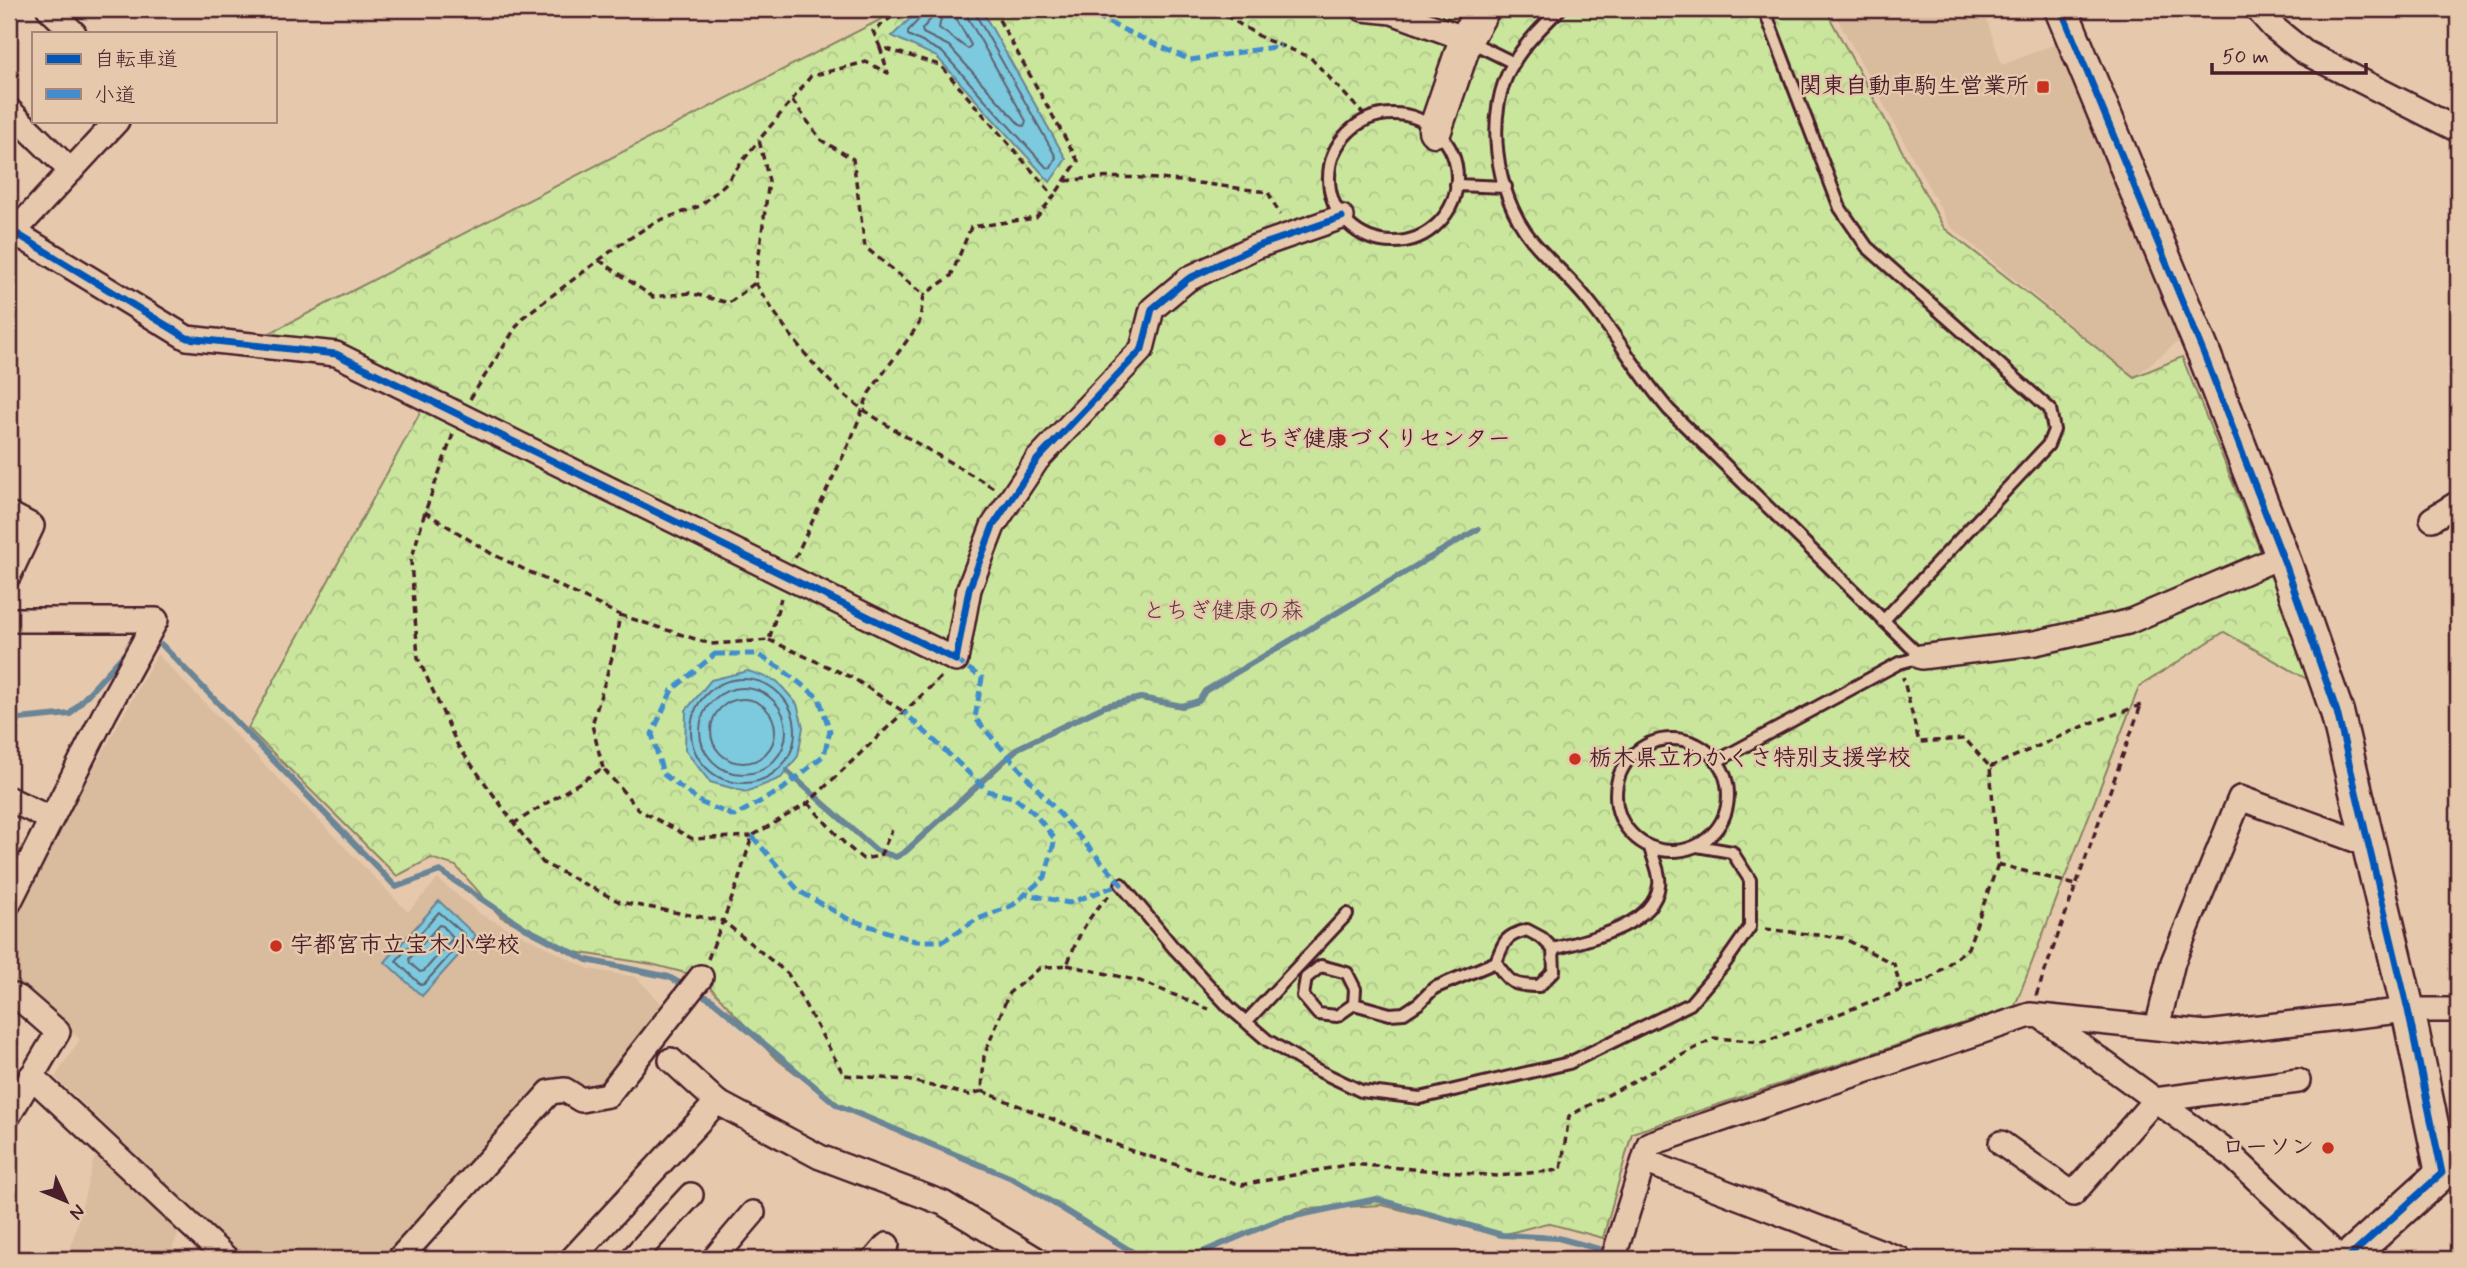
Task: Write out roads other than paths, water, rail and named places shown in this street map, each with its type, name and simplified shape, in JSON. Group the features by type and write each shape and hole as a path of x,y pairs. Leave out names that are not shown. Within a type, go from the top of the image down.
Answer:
{"street":[{"path":"49,9 73,32"},
{"path":"1363,9 1392,12 1466,39"},
{"path":"1435,130 1466,39 1483,9"},
{"path":"2061,9 2204,354 2310,630 2337,712 2408,1010 2450,1166 2347,1259"},
{"path":"2257,9 2273,27 2304,52 2458,130"},
{"path":"9,110 71,171"},
{"path":"116,122 11,231 187,338 336,354 956,660 969,589 993,526 1037,460 1142,349 1152,309 1188,279 1255,247 1342,217"},
{"path":"2432,519 2458,503"},
{"path":"9,514 32,526 9,575"},
{"path":"1921,657 2035,643 2128,622 2282,556"},
{"path":"9,620 156,620 9,900"},
{"path":"2157,1028 2173,962 2240,798 2369,845"},
{"path":"9,799 51,819"},
{"path":"399,1259 550,1092 565,1090 581,1100 608,1095 701,977"},
{"path":"9,994 20,999 58,1032 9,1115"},
{"path":"1613,1259 1649,1144 2035,1015 2206,1033 2408,1010 2458,1010"},
{"path":"2035,1015 2231,1155 2341,1259"},
{"path":"671,1060 717,1102 820,1157 943,1203 1036,1259"},
{"path":"31,1076 227,1259"},
{"path":"2001,1143 2073,1194 2155,1100 2298,1082"},
{"path":"572,1259 717,1102"},
{"path":"1644,1161 1900,1259"},
{"path":"632,1259 691,1195"},
{"path":"714,1259 753,1213"}],"lane":[{"path":"1560,9 1514,63 1501,93 1496,126 1497,158 1506,187 1529,237 1583,294 1613,331 1644,381 1669,410 1921,657"},
{"path":"1764,9 1840,208 1867,247 2050,409 2054,430 2048,445 1882,621"},
{"path":"1466,39 1514,63"},
{"path":"1391,114 1416,118 1435,130 1451,151 1457,173 1450,205 1438,223 1412,239 1387,242 1364,235 1342,217 1331,193 1331,162 1347,133 1368,119 1391,114"},
{"path":"1456,185 1506,187"},
{"path":"1717,761 1899,663 1921,657"},
{"path":"1677,739 1700,746 1717,761 1727,782 1726,812 1716,831 1697,846 1667,852 1650,848 1632,836 1619,815 1615,793 1618,777 1637,750 1656,741 1677,739"},
{"path":"1121,884 1173,947 1230,1008 1267,1040 1313,1068 1361,1091 1420,1098 1569,1063 1690,1004 1725,963 1750,927 1750,880 1731,852 1697,846"},
{"path":"1553,949 1610,934 1638,917 1654,901 1660,883 1650,848"},
{"path":"1246,1022 1347,914"},
{"path":"1354,1004 1390,1014 1404,1013 1434,988 1496,962 1503,944 1511,934 1527,930 1542,937 1553,949 1554,971 1539,986 1522,986 1507,980 1496,962"},
{"path":"1321,966 1348,973 1355,989 1354,1004 1337,1016 1318,1014 1303,996 1306,978 1321,966"}],"water":[{"path":"923,9 981,9 1066,159 1050,182 937,57 892,36"},
{"path":"748,671 777,681 797,704 803,727 798,756 781,778 746,792 710,782 685,750 686,710 711,680"},
{"path":"439,901 476,936 422,996 385,962"}],"waterway":[{"path":"787,771 876,850 896,857 905,852 1018,748 1105,706 1141,698 1182,706 1199,701 1205,691 1478,529"},
{"path":"162,645 396,887 440,871 525,928 587,960 669,977 687,987"},
{"path":"9,720 70,714 128,650"},
{"path":"696,992 712,1000 837,1105 1014,1179 1144,1259 1186,1259 1281,1219 1376,1199 1502,1235 1558,1238 1610,1252"},
{"path":"1620,1254 1639,1259"}],"place":[{"name":"関東自動車駒生営業所","path":"2043,87"},
{"name":"とちぎ健康づくりセンター","path":"1220,440"},
{"name":"栃木県立わかくさ特別支援学校","path":"1575,759"},
{"name":"宇都宮市立宝木小学校","path":"276,946"},
{"name":"ローソン","path":"2328,1148"}],"park label":[{"name":"とちぎ健康の森","path":"1223,612"}]}
